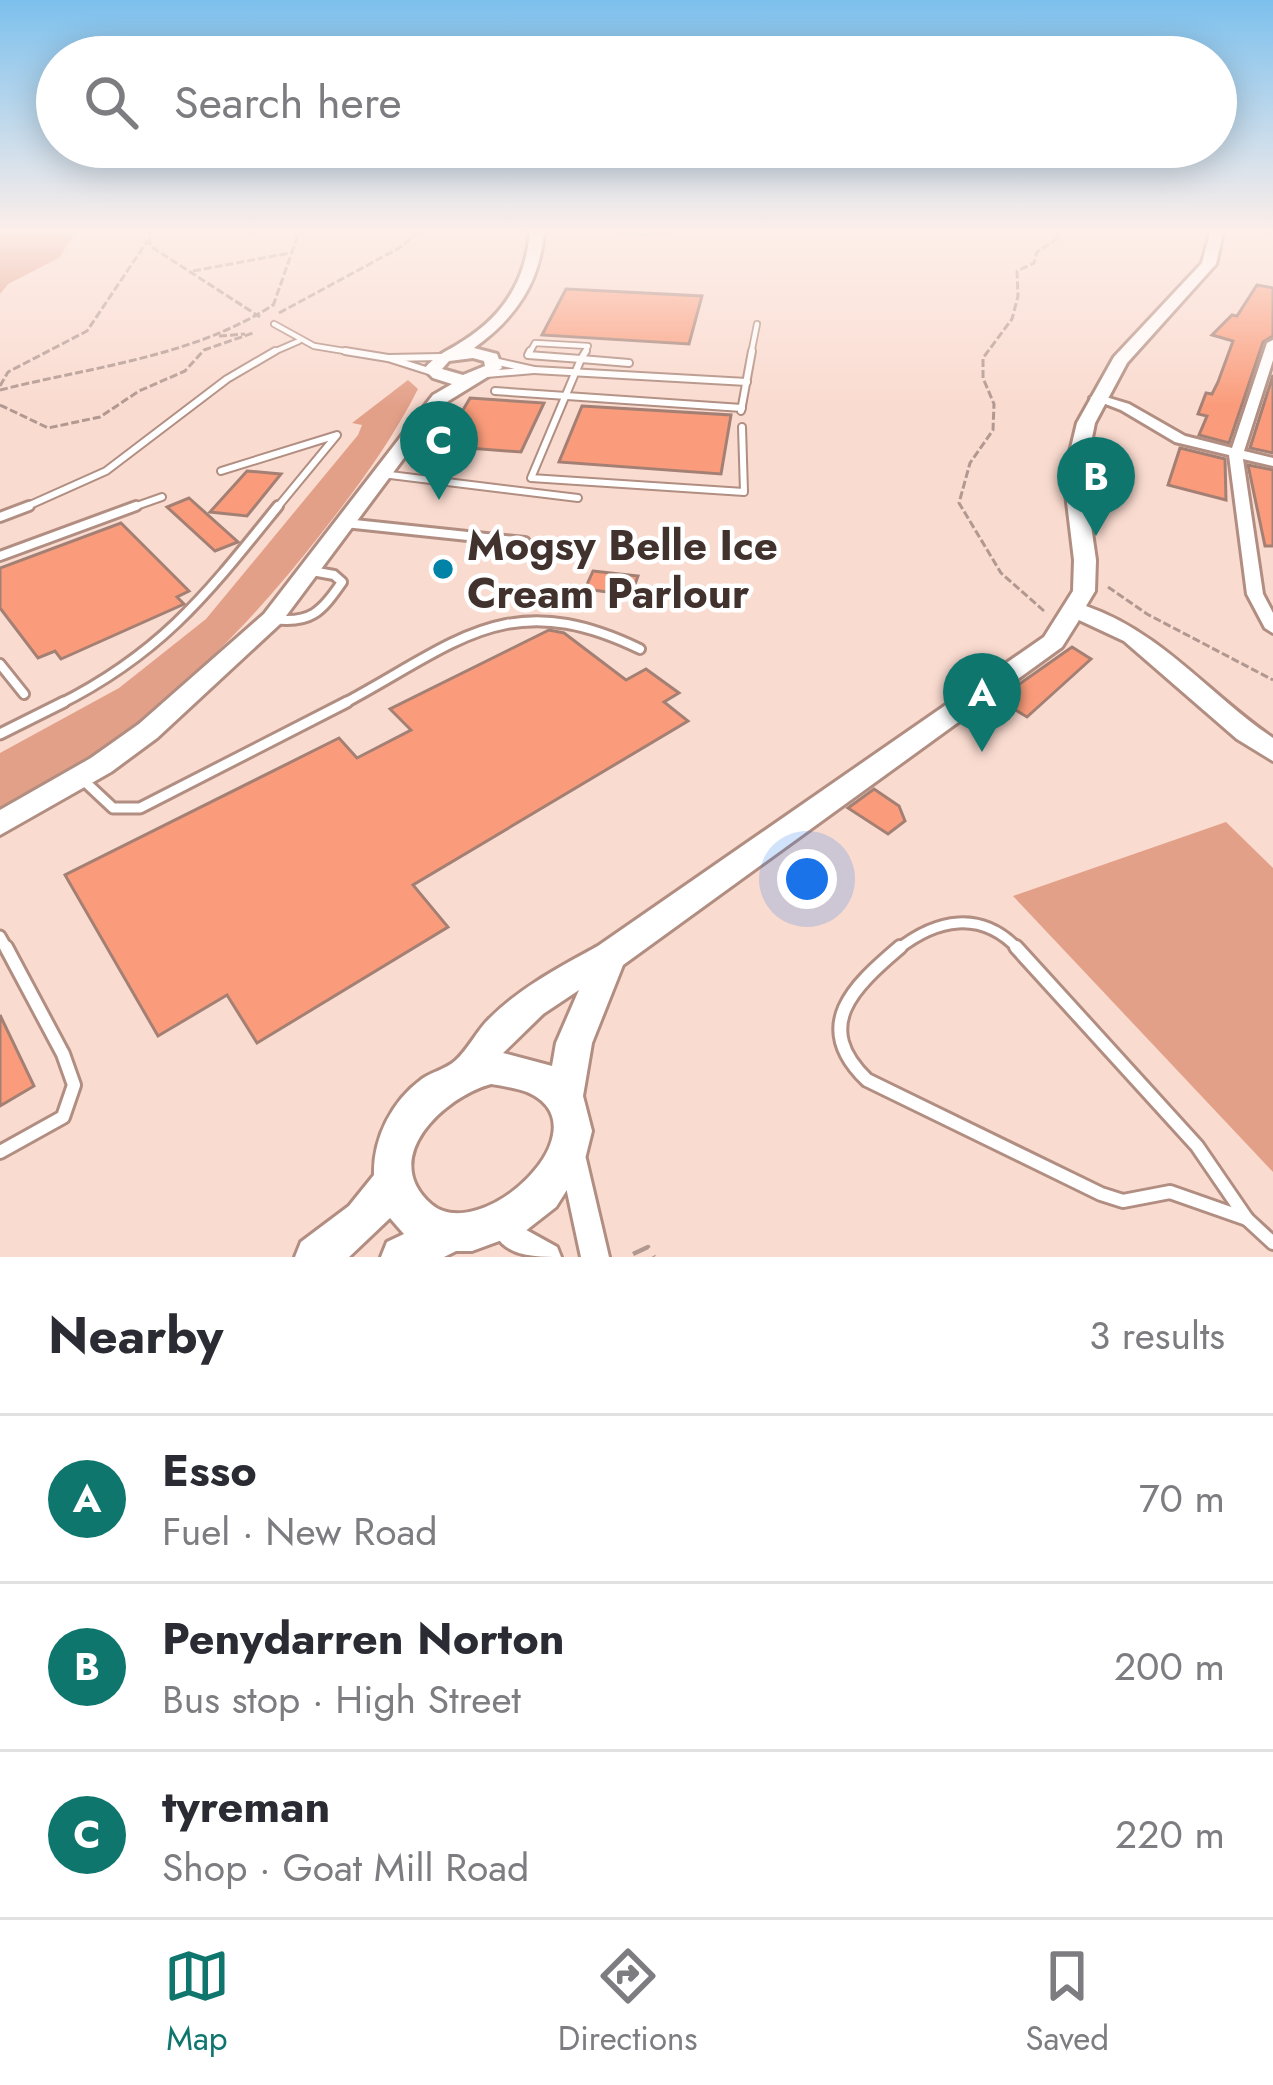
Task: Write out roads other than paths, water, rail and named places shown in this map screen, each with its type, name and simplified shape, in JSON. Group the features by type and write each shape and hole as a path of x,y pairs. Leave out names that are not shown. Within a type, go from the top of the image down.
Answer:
{"street":[{"path":"0,824 81,778 148,731 272,619 381,474 441,372 492,333 523,288"},
{"path":"469,1070 488,1040 526,1006 610,956 1053,642 1084,591 1074,477 1076,454 1096,398 1144,331 1190,288"},
{"path":"488,373 492,333"},
{"path":"1273,345 1236,455 1255,594 1273,628"},
{"path":"441,372 488,373"},
{"path":"441,372 488,373"},
{"path":"1096,398 1125,407 1180,440 1273,462"},
{"path":"1071,615 1141,637 1166,656 1208,704 1273,751"},
{"path":"563,1104 574,1043 610,956"},
{"path":"573,1159 562,1192 547,1211 510,1235 478,1243 443,1236 414,1217 396,1180 395,1153 412,1109 448,1078 469,1070 513,1069 550,1088 572,1124 573,1159 595,1257"},
{"path":"316,1257 363,1220 396,1180"},
{"path":"510,1235 548,1257"},
{"path":"402,1257 443,1236"}],"lane":[{"path":"274,324 298,341 441,372"},
{"path":"488,373 565,396 741,410 757,324"},
{"path":"0,517 116,465 232,372 298,341"},
{"path":"628,363 581,360 528,355 535,343 588,346 581,360 574,372 530,478 744,492 742,427"},
{"path":"388,358 441,372"},
{"path":"488,373 534,370 747,382"},
{"path":"488,373 534,370"},
{"path":"0,734 108,680 164,639 197,606 337,435 220,471"},
{"path":"381,474 578,498"},
{"path":"0,556 162,497"},
{"path":"344,523 525,542"},
{"path":"81,778 112,810 125,814 154,804 495,623 556,616 590,625 640,649"},
{"path":"0,664 24,694"},
{"path":"1247,1219 1170,1192 1123,1201 1101,1194 867,1080 845,1054 837,1033 839,1016 895,952 924,928 942,922 983,924 1025,953 1197,1145 1247,1219 1273,1243"},
{"path":"0,936 63,1054 74,1085 63,1117 0,1152"}],"place":[{"name":"tyreman","path":"439,500"},
{"name":"Penydarren Norton","path":"1096,536"},
{"name":"Mogsy Belle Ice Cream Parlour","path":"443,569"},
{"name":"Esso","path":"982,752"}]}
